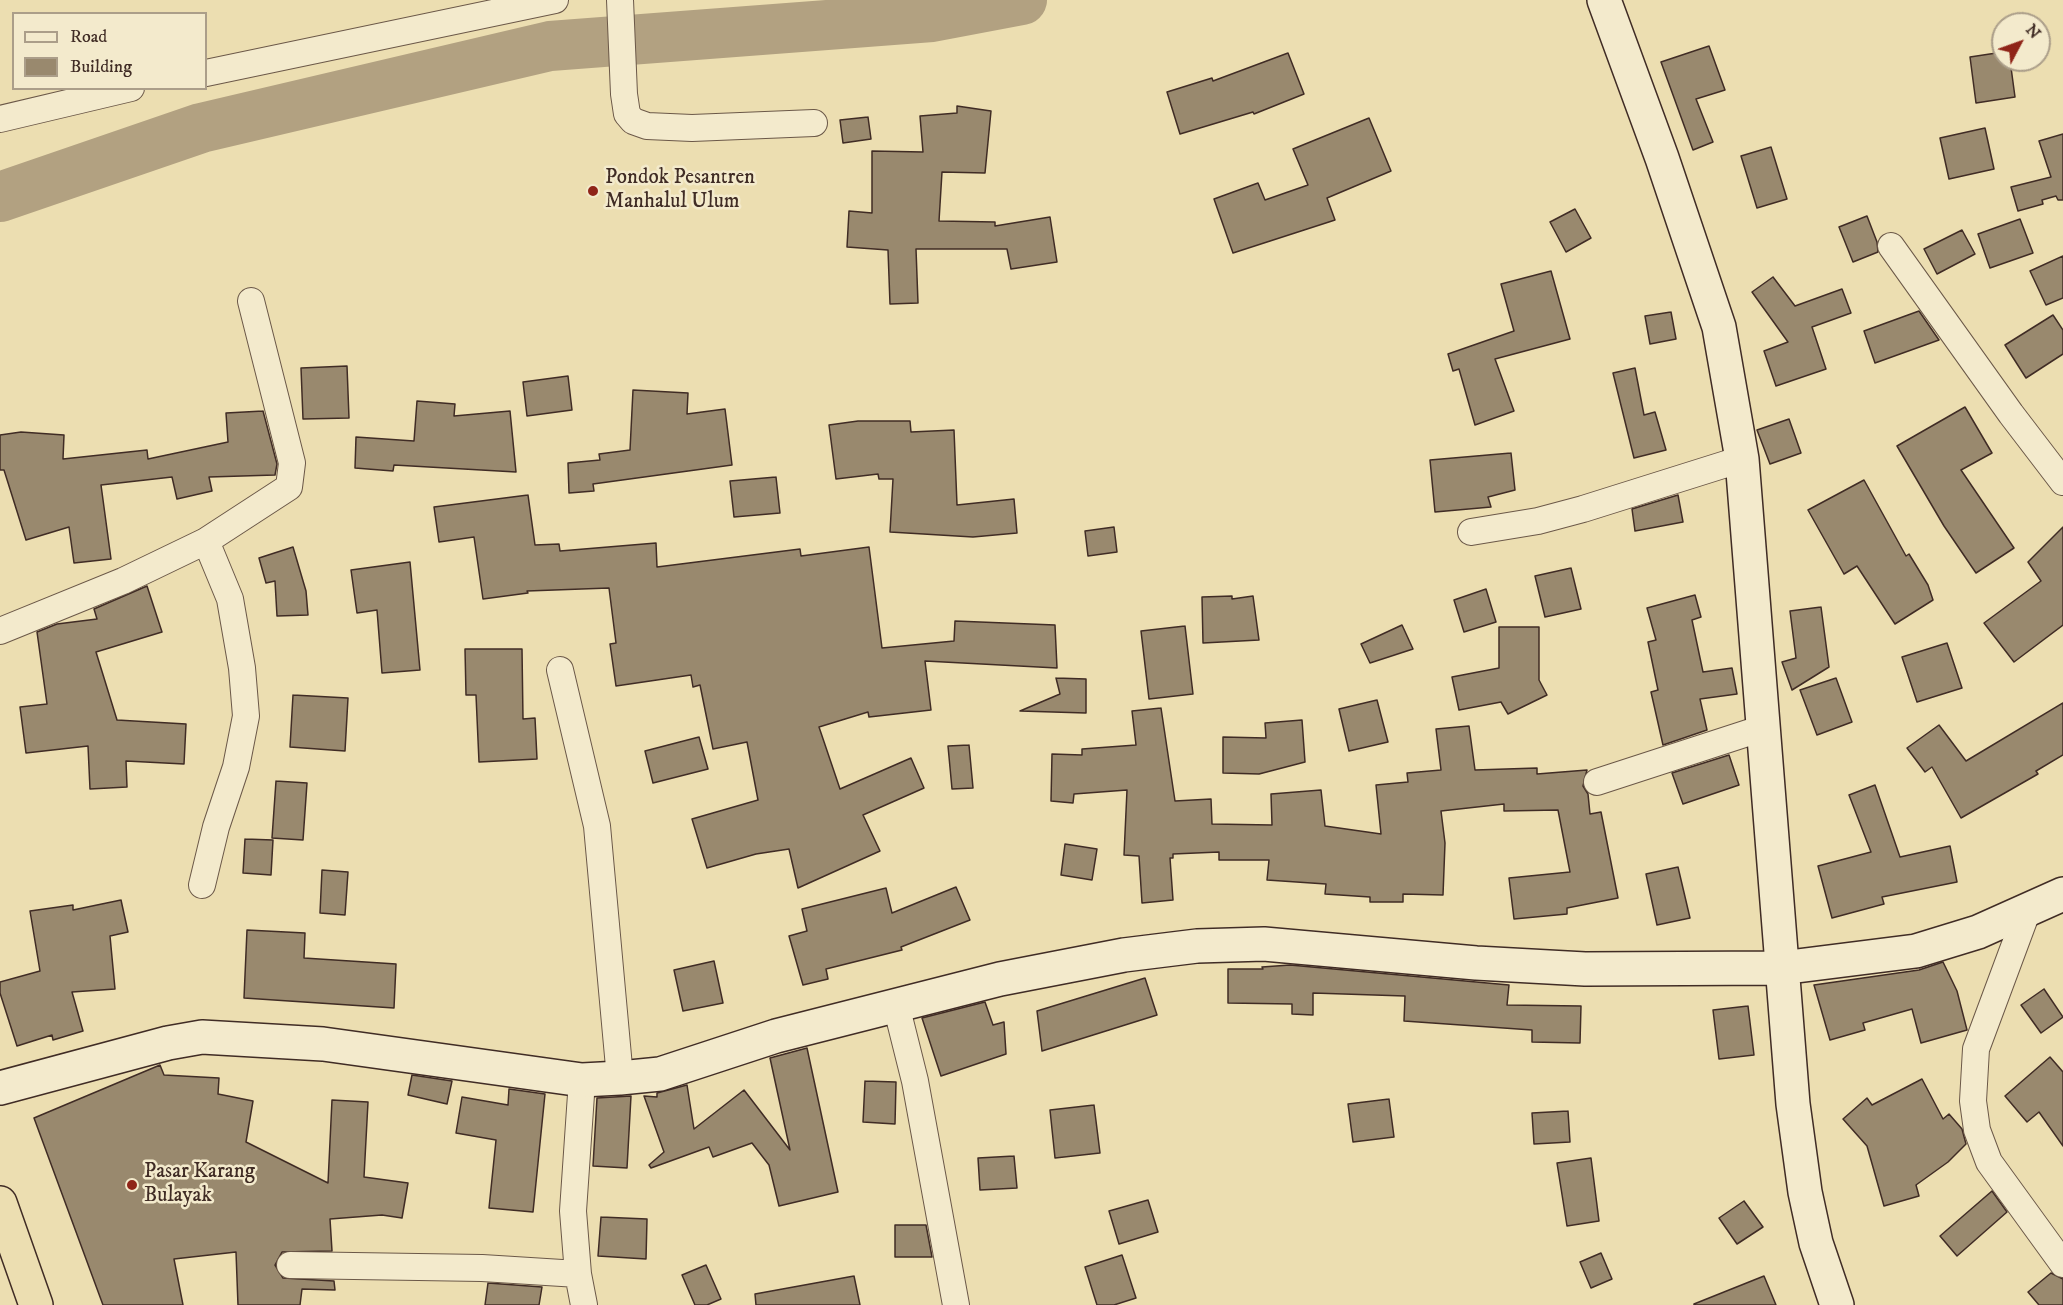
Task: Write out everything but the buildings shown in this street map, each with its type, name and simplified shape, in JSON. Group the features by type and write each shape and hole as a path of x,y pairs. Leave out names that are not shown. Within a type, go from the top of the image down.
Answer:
{"highway":[{"path":"0,1203 36,1305"},
{"path":"0,1258 16,1305"}],"street":[{"path":"207,73 525,3 555,0"},
{"path":"620,0 625,108 633,121 647,126 692,128 814,123"},
{"path":"1604,0 1662,158 1719,327 1742,459 1792,1104 1805,1192 1816,1243 1837,1305"},
{"path":"0,119 123,90"},
{"path":"1891,246 1997,395 2063,482"},
{"path":"0,631 123,581 206,541 284,492 290,483 292,463 251,301"},
{"path":"1471,532 1538,521 1583,509 1742,459"},
{"path":"202,885 216,827 236,767 246,716 242,668 230,599 206,541"},
{"path":"560,670 597,825 620,1078"},
{"path":"1597,782 1762,728"},
{"path":"0,1088 168,1043 201,1037 323,1044 582,1080 620,1078 660,1074 776,1036 1000,979 1124,955 1197,946 1264,944 1476,963 1585,969 1781,968 1916,951 1978,932 2063,894"},
{"path":"2027,912 1976,1049 1972,1077 1973,1101 1977,1130 1989,1162 2063,1264"},
{"path":"896,1005 915,1081 956,1305"},
{"path":"582,1080 573,1210 578,1274 584,1305"},
{"path":"290,1265 482,1268 578,1274"}],"waterway":[{"path":"0,197 201,128 550,46 932,17 1022,0"}],"place":[{"name":"Pondok Pesantren Manhalul Ulum","path":"593,191"},
{"name":"Pasar Karang Bulayak","path":"132,1185"}]}
